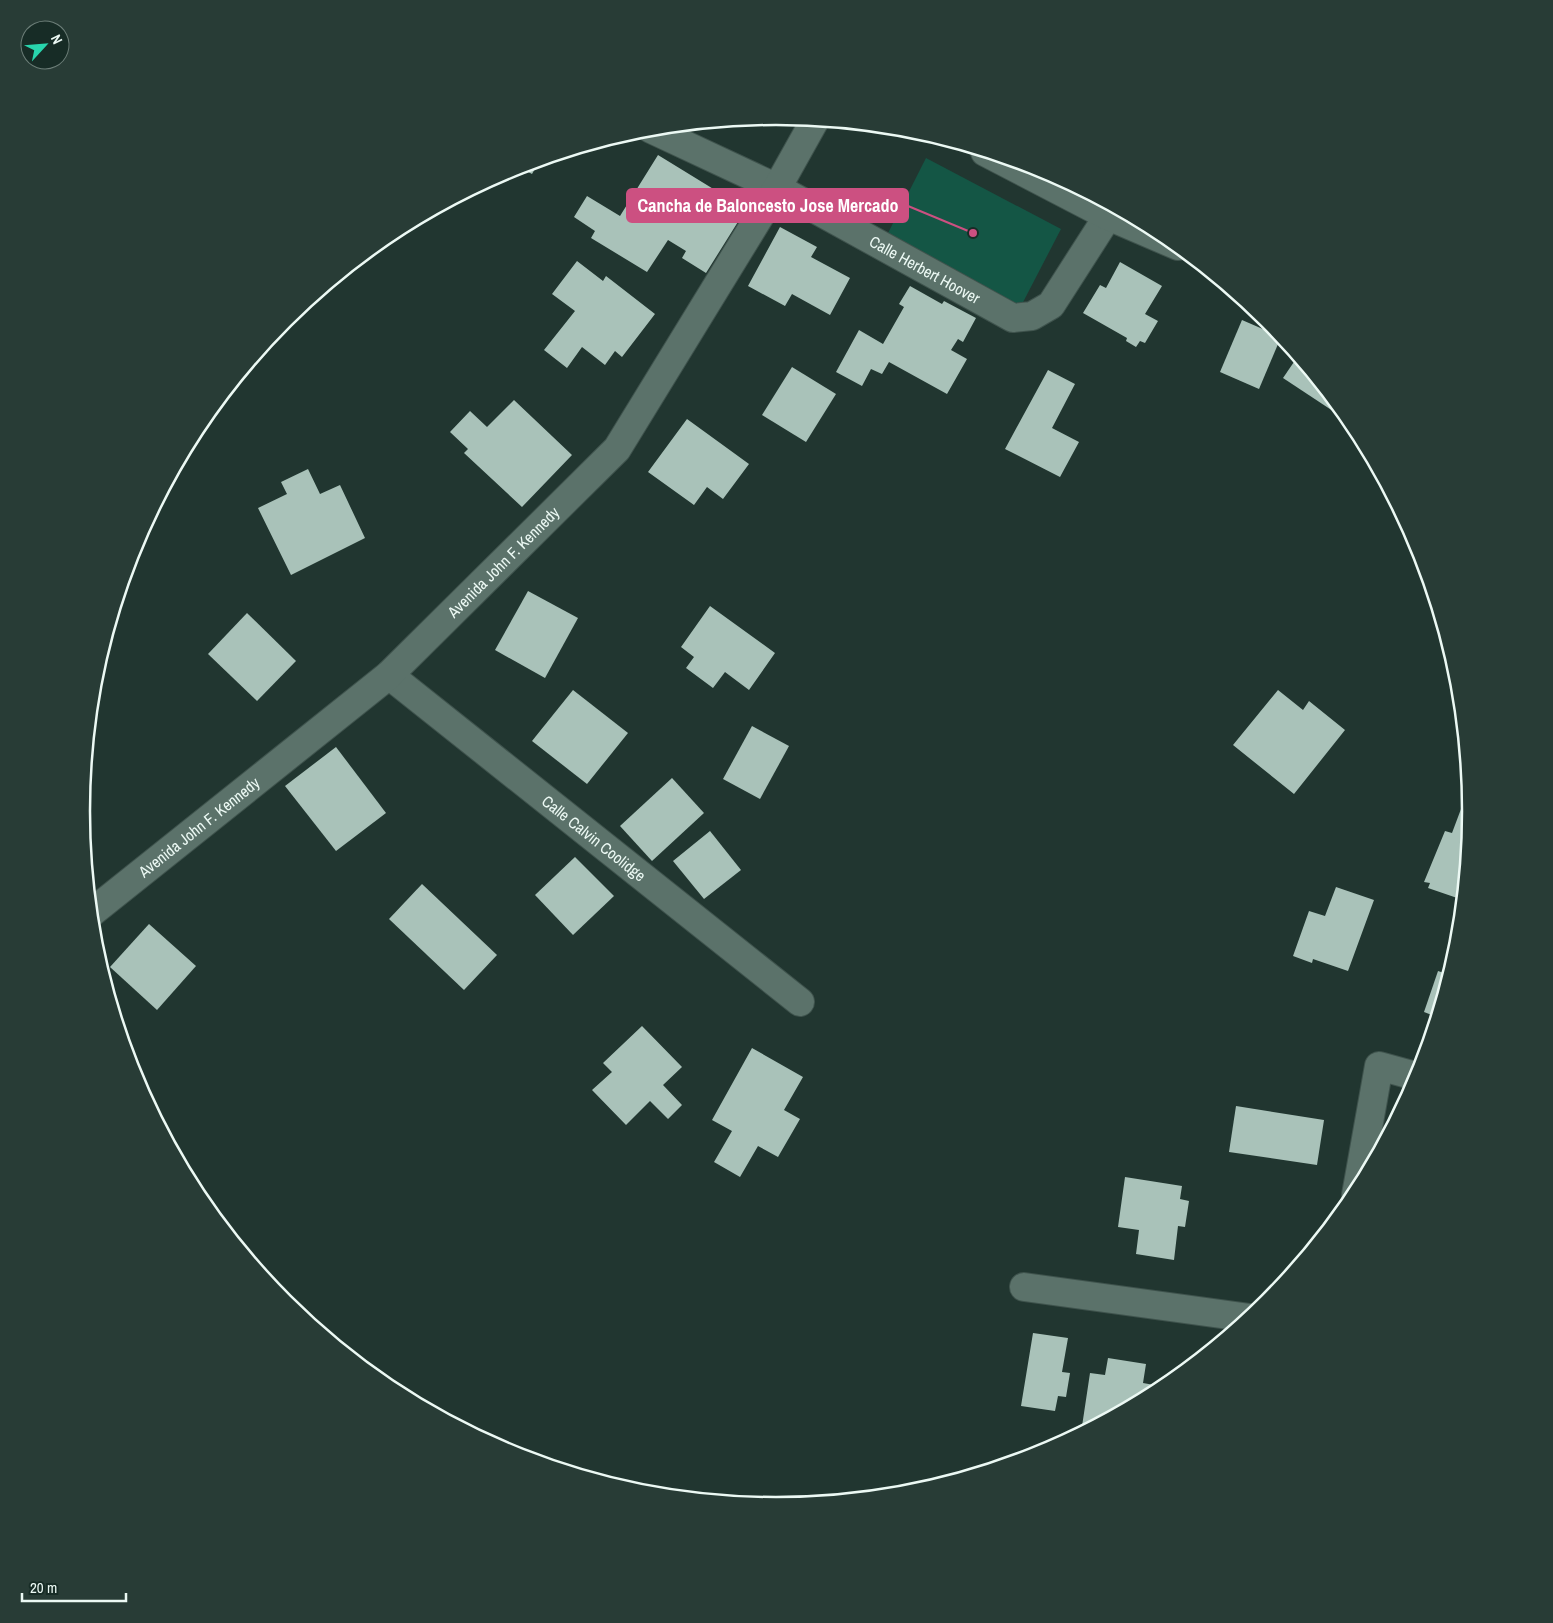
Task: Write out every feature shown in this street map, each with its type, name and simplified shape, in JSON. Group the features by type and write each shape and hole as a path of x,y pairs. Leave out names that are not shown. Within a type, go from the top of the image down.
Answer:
{"street":[{"name":"Avenida John F. Kennedy","path":"97,908 389,675 616,449 777,188 811,126"},
{"name":"Calle Herbert Hoover","path":"665,135 777,188 1013,318 1032,316 1051,305 1108,216"},
{"path":"1017,169 1108,216 1140,230"},
{"name":"Calle Calvin Coolidge","path":"389,675 800,1002"},
{"path":"1360,1172 1379,1066 1411,1075"},
{"path":"1024,1288 1241,1317"}],"green space":[{"path":"926,158 1061,229 1020,308 886,237"}],"building":[{"path":"658,155 746,209 706,273 682,258 686,251 668,240 647,272 591,238 595,231 574,217 587,196 620,216"},
{"path":"780,227 817,247 811,257 850,278 830,315 792,294 785,306 748,286"},
{"path":"577,261 603,281 606,276 655,314 622,357 615,351 605,365 582,347 567,368 544,350 575,311 552,294"},
{"path":"1120,262 1162,286 1145,314 1158,321 1145,343 1140,341 1136,347 1126,341 1127,338 1083,313 1100,285 1106,288"},
{"path":"910,286 942,304 944,301 976,318 963,342 958,339 951,350 967,359 947,394 889,362 882,374 871,369 862,386 836,372 859,330 883,344 904,307 899,304"},
{"path":"1242,320 1266,331 1278,343 1259,389 1220,372"},
{"path":"1295,361 1334,411 1283,378"},
{"path":"792,367 836,394 806,442 762,415"},
{"path":"1048,370 1075,384 1052,428 1079,442 1060,477 1005,449"},
{"path":"514,400 572,455 522,507 464,453 468,449 450,432 470,411 487,427"},
{"path":"687,419 749,464 723,499 707,487 694,505 648,472"},
{"path":"308,469 320,494 340,485 365,538 291,575 258,508 287,494 281,482"},
{"path":"528,591 578,618 545,678 495,650"},
{"path":"710,606 775,653 749,690 725,672 713,688 686,668 694,657 681,647"},
{"path":"247,613 296,661 257,701 208,654"},
{"path":"573,690 628,733 587,784 532,741"},
{"path":"1278,690 1303,710 1309,701 1345,730 1294,794 1233,745"},
{"path":"752,726 789,746 760,799 723,779"},
{"path":"336,747 386,813 336,851 285,786"},
{"path":"672,778 704,813 652,861 620,826"},
{"path":"1463,804 1462,856 1457,898 1428,888 1430,883 1424,882 1445,831 1452,833"},
{"path":"710,831 741,870 704,899 673,861"},
{"path":"575,857 614,896 573,935 535,895"},
{"path":"422,884 497,955 464,990 389,919"},
{"path":"1336,887 1374,900 1348,971 1313,959 1312,963 1293,956 1309,911 1325,916"},
{"path":"149,924 196,966 157,1010 110,967"},
{"path":"1438,971 1444,973 1432,1015 1424,1012"},
{"path":"642,1026 682,1067 663,1085 682,1105 668,1119 650,1101 626,1125 592,1090 612,1072 603,1063"},
{"path":"752,1048 803,1077 784,1110 800,1119 778,1157 758,1146 740,1177 714,1162 732,1131 712,1120"},
{"path":"1236,1106 1324,1120 1317,1165 1229,1152"},
{"path":"1125,1177 1182,1186 1180,1199 1189,1201 1185,1227 1178,1226 1174,1260 1136,1254 1139,1230 1118,1227"},
{"path":"1033,1333 1068,1338 1062,1372 1070,1373 1066,1397 1058,1396 1055,1411 1021,1406"},
{"path":"1108,1358 1146,1364 1143,1383 1153,1385 1120,1406 1082,1426 1090,1373 1105,1375"}],"place":[{"name":"Cancha de Baloncesto Jose Mercado","path":"973,233"}]}
